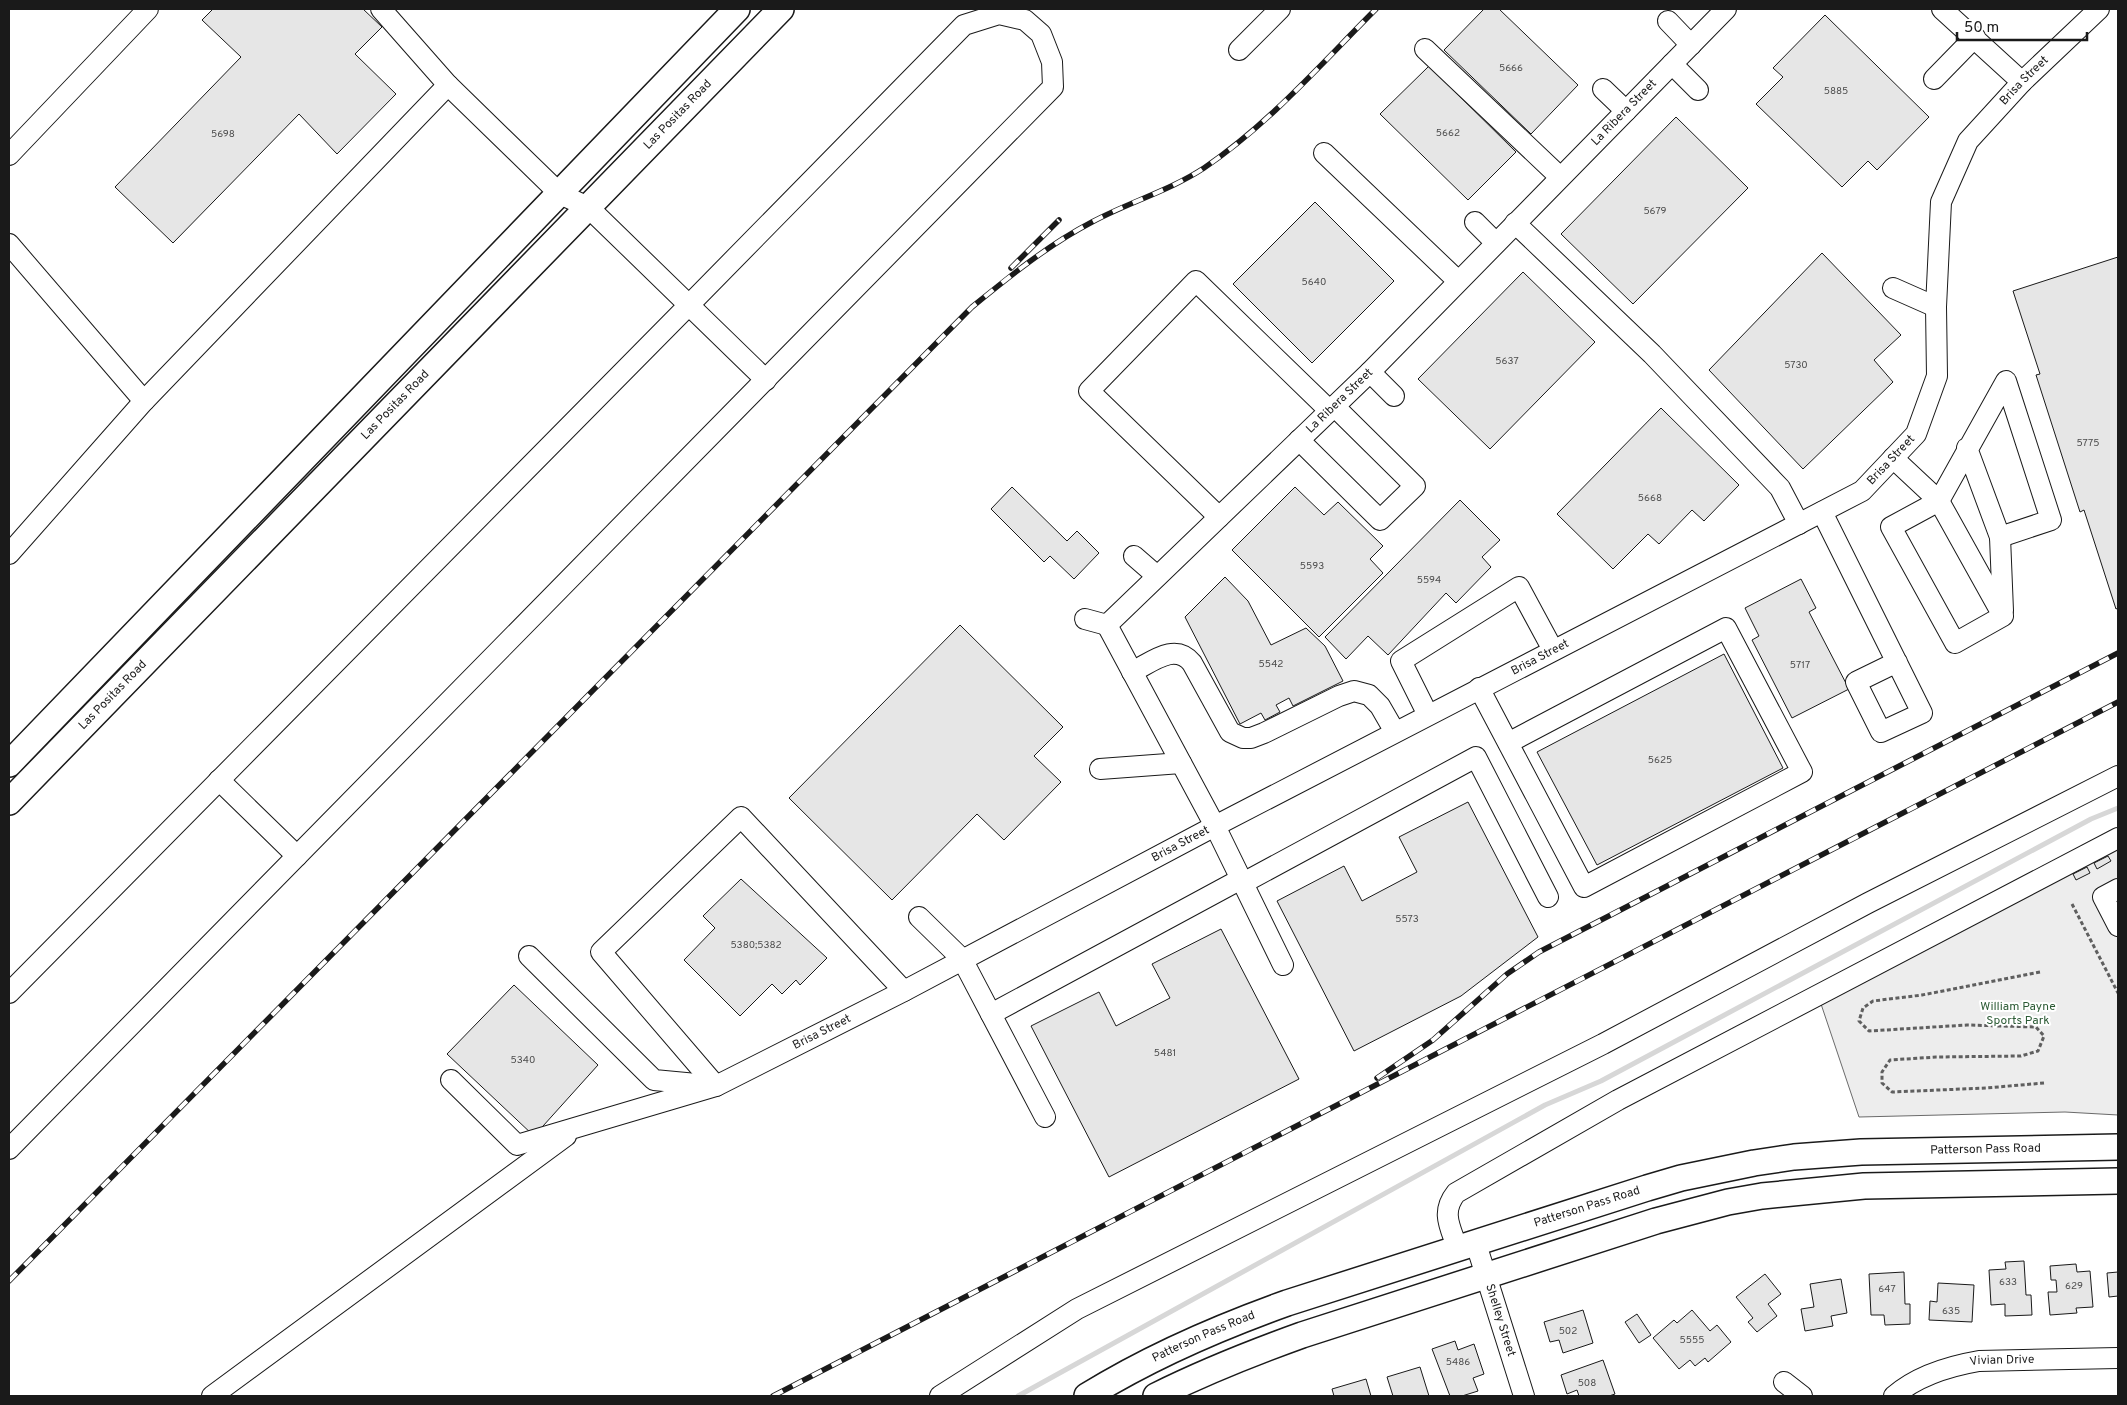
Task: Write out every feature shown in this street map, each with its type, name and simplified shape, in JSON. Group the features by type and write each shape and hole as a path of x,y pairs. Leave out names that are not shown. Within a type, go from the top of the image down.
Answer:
{"main road":[{"path":"9,764 737,9"},
{"name":"Las Positas Road","path":"9,802 781,9"},
{"name":"Patterson Pass Road","path":"1087,1396 1164,1352 1228,1324 1681,1178 1778,1159 1861,1152 2118,1147"},
{"path":"1156,1396 1198,1375 1248,1354 1656,1221 1728,1202 1762,1196 1864,1186 2118,1181"}],"street":[{"path":"9,155 148,9"},
{"path":"381,9 448,85 560,194 588,207 766,380"},
{"path":"1239,50 1280,9"},
{"name":"La Ribera Street","path":"1107,625 1370,372 1726,9"},
{"path":"1942,9 1975,37 2022,82"},
{"name":"Brisa Street","path":"451,1080 516,1145 716,1086 904,991 962,958 1553,650 1613,610 1799,524 1862,491 1916,434 1937,376 1936,307 1942,202 1968,142 2022,82 2099,9"},
{"path":"9,993 690,305 964,25 999,14 1024,20 1041,34 1052,62 1054,88 9,1149"},
{"path":"1668,21 1691,44"},
{"path":"1934,78 1975,37"},
{"path":"1425,49 1560,177"},
{"path":"1672,64 1698,90"},
{"path":"9,554 144,401 448,85"},
{"path":"1603,89 1626,111"},
{"path":"1324,153 1458,281"},
{"path":"1475,222 1496,242"},
{"path":"1515,223 1652,354 1780,488 1799,524"},
{"path":"9,244 144,401"},
{"path":"1219,517 1088,391 1196,281 1414,486 1380,520 1299,440"},
{"path":"1893,288 1936,307"},
{"path":"1370,372 1394,396"},
{"path":"2000,537 2051,520 2006,381 1939,501 1891,527 1955,642 2003,616"},
{"path":"1967,448 2000,537 2003,616"},
{"path":"1893,458 1939,501 2003,616"},
{"path":"1822,512 1897,662"},
{"path":"1134,556 1157,576"},
{"path":"1428,715 1401,661 1519,587 1553,650"},
{"path":"1085,620 1107,625 1215,826 1283,964"},
{"path":"1479,688 1508,743 1584,887 1802,772 1726,628 1508,743"},
{"path":"1132,672 1167,654 1178,652 1186,655 1230,732 1243,738 1251,738 1264,733 1339,696 1354,691 1369,695 1380,706 1395,732"},
{"path":"991,1014 1476,757 1548,896"},
{"path":"1100,768 1181,763"},
{"path":"940,1396 1077,1309 1603,1044 1868,903 2118,776"},
{"path":"219,780 297,856"},
{"path":"716,1086 600,952 741,817 904,991"},
{"name":"Shelley Street","path":"1524,1396 1486,1275 1447,1216 1447,1208 1456,1193 1618,1100 2118,838"},
{"path":"2118,889 2103,897 2118,926"},
{"path":"919,917 962,958 1045,1117"},
{"path":"529,956 654,1080 716,1086"},
{"path":"212,1396 577,1127"},
{"name":"Vivian Drive","path":"1894,1396 1933,1373 1960,1364 1979,1361 2118,1358"},
{"path":"1784,1382 1802,1396"}],"path":[{"path":"2072,904 2118,993"},
{"path":"2079,930 2083,924"},
{"path":"2040,972 1873,1001 1863,1008 1859,1021 1869,1030 1967,1025 2036,1026 2044,1036 2038,1051 2021,1056 1936,1057 1890,1060 1882,1072 1882,1084 1892,1092 1986,1088 2044,1083"}],"shaded area":[{"name":"William Payne Sports Park","path":"2118,849 2118,1115 2065,1112 1859,1117 1820,1001"}],"building":[{"path":"213,9 363,9 382,27 355,54 396,94 337,154 299,114 173,243 115,187 241,57 202,20"},
{"path":"1484,9 1499,9 1578,85 1531,134 1444,50"},
{"path":"1825,15 1929,117 1877,170 1868,161 1842,187 1756,104 1783,77 1773,68"},
{"path":"1429,66 1516,152 1468,200 1380,114"},
{"path":"1676,117 1748,188 1633,304 1561,234"},
{"path":"1315,202 1394,281 1312,363 1233,284"},
{"path":"1822,253 1901,335 1874,360 1893,382 1803,469 1709,370"},
{"path":"2118,257 2118,608 2116,609 2084,510 2080,512 2036,375 2040,374 2013,291"},
{"path":"1523,272 1595,342 1490,449 1418,379"},
{"path":"1661,408 1739,485 1704,521 1692,510 1659,544 1648,534 1613,569 1557,514"},
{"path":"1012,487 1067,541 1077,531 1099,553 1074,579 1050,556 1044,562 991,509"},
{"path":"1295,487 1324,515 1338,502 1383,546 1370,559 1383,573 1319,637 1232,550"},
{"path":"1460,500 1500,540 1482,557 1491,567 1456,603 1446,593 1388,655 1368,636 1346,659 1325,637"},
{"path":"1225,577 1248,601 1271,645 1306,628 1325,646 1343,681 1293,706 1289,698 1276,705 1280,712 1265,720 1261,713 1240,724 1185,617"},
{"path":"1801,579 1816,608 1809,612 1849,689 1792,718 1752,640 1759,636 1745,608"},
{"path":"960,625 1063,727 1034,756 1061,782 1004,840 977,814 892,900 789,798"},
{"path":"1724,654 1783,768 1597,865 1537,752"},
{"path":"1468,802 1538,937 1461,996 1354,1051 1277,901 1344,866 1362,901 1417,872 1399,837"},
{"path":"2108,856 2111,861 2097,869 2094,863"},
{"path":"2087,867 2090,873 2076,880 2073,874"},
{"path":"741,879 827,958 800,985 796,980 782,994 772,984 740,1016 684,960 715,928 703,916"},
{"path":"1221,929 1299,1079 1109,1177 1031,1026 1099,992 1116,1026 1170,998 1152,964"},
{"path":"514,985 598,1065 534,1136 447,1054"},
{"path":"2024,1261 2026,1295 2031,1295 2032,1315 2005,1316 2005,1304 1991,1305 1989,1270 2006,1269 2005,1262"},
{"path":"2076,1264 2077,1272 2090,1271 2093,1307 2076,1308 2077,1313 2050,1315 2048,1292 2057,1292 2056,1280 2051,1280 2050,1266"},
{"path":"1904,1272 1905,1304 1910,1304 1910,1324 1885,1325 1884,1315 1871,1315 1869,1274"},
{"path":"2118,1272 2118,1296 2109,1297 2107,1273"},
{"path":"1765,1274 1781,1294 1768,1304 1777,1316 1757,1332 1748,1322 1753,1318 1736,1297"},
{"path":"1841,1279 1847,1313 1831,1316 1833,1326 1805,1331 1801,1309 1814,1307 1810,1284"},
{"path":"1938,1283 1974,1285 1972,1322 1929,1320 1930,1301 1937,1302"},
{"path":"1583,1310 1593,1343 1563,1353 1559,1340 1550,1342 1544,1322"},
{"path":"1692,1310 1710,1331 1717,1325 1731,1342 1708,1362 1705,1358 1695,1366 1690,1360 1679,1369 1653,1338 1674,1320 1677,1323"},
{"path":"1637,1314 1651,1335 1639,1343 1625,1322"},
{"path":"1455,1341 1458,1350 1474,1344 1484,1374 1473,1378 1478,1391 1462,1396 1450,1396 1432,1349"},
{"path":"1603,1360 1615,1394 1609,1396 1579,1396 1577,1390 1567,1394 1561,1375"},
{"path":"1420,1367 1429,1396 1393,1396 1387,1377"},
{"path":"1366,1379 1371,1396 1334,1396 1332,1389"}],"waterway":[{"path":"1018,1396 1545,1105 1601,1081 2091,819 2118,808"}],"railway":[{"path":"9,1281 972,307 1030,262 1076,231 1191,176 1228,151 1294,93 1376,9"},
{"path":"1011,268 1059,220"},
{"path":"1377,1078 1433,1040 1507,974 1539,952 2118,653"},
{"path":"773,1396 2118,702"}]}
